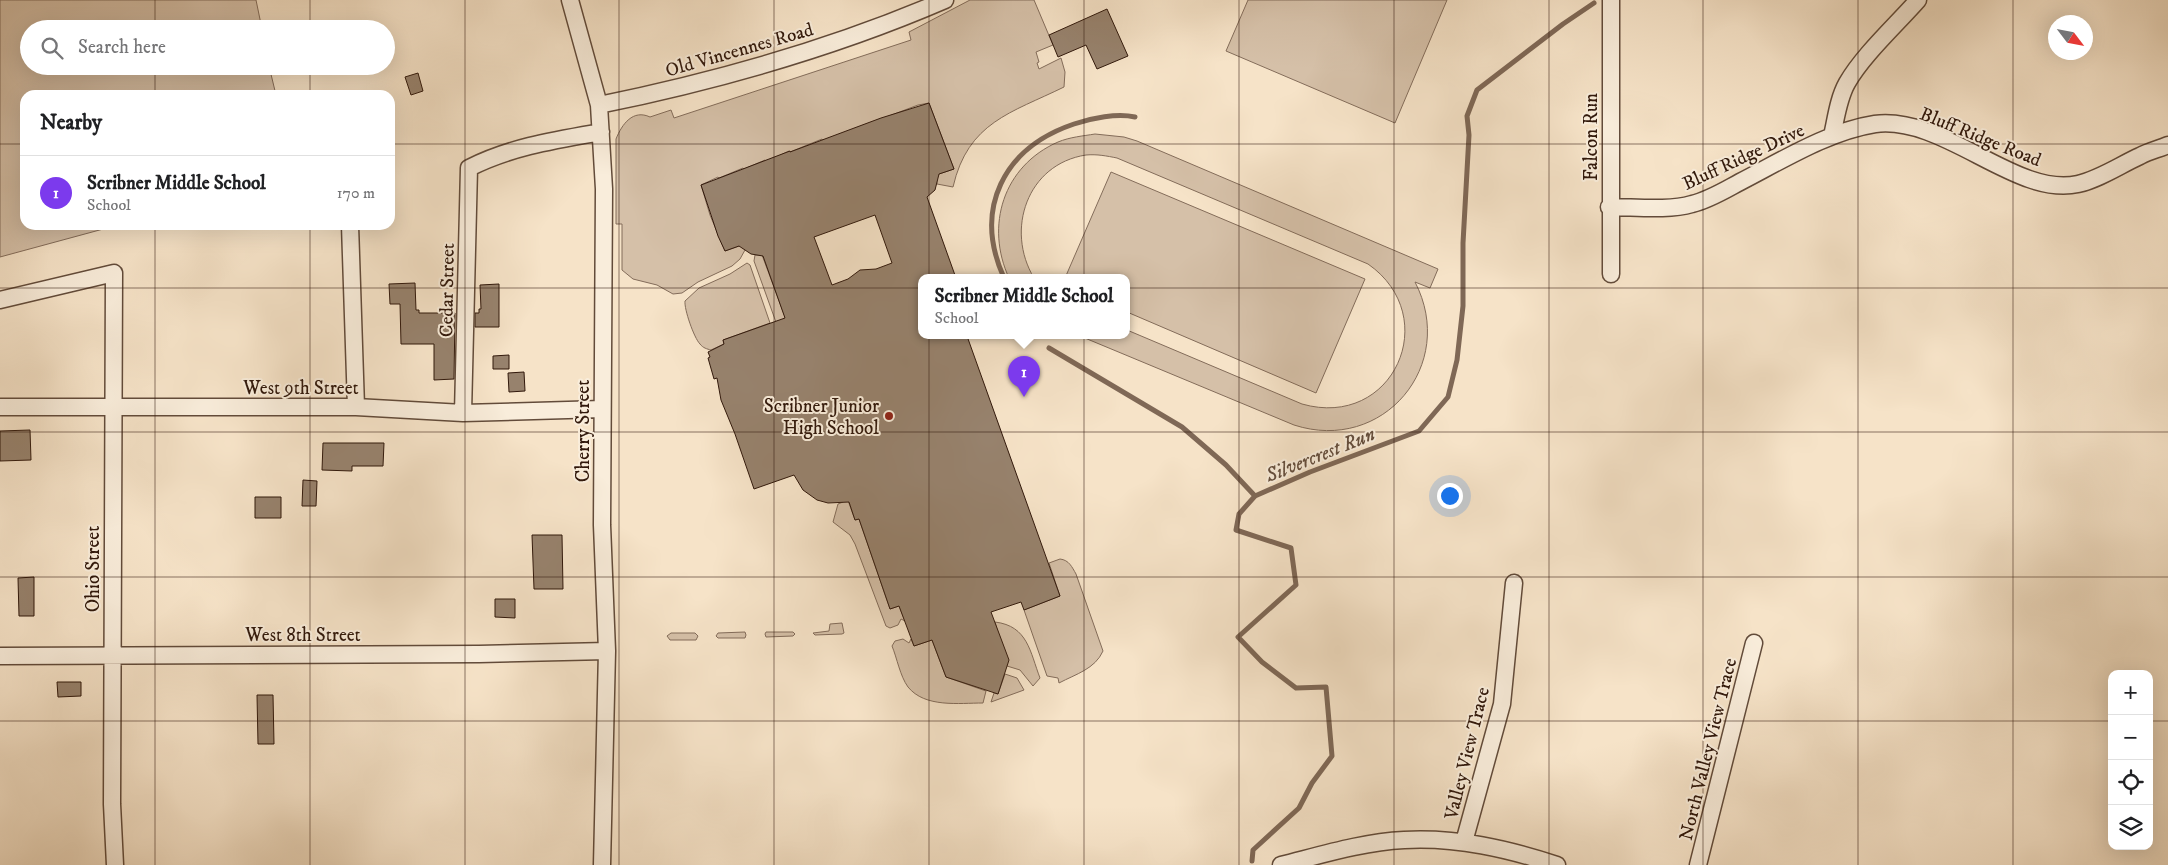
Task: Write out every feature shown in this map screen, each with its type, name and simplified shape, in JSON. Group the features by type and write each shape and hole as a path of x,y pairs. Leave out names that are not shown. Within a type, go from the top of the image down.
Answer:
{"street":[{"name":"Cherry Street","path":"570,0 586,53 598,105 604,189 602,525 607,651 602,865"},
{"name":"Old Vincennes Road","path":"598,105 707,82 786,58 905,17 945,0"},
{"name":"Falcon Run","path":"1610,274 1611,0"},
{"path":"1832,136 1847,84 1864,61 1918,0"},
{"name":"Bluff Ridge Road","path":"1832,136 1846,130 1876,124 1904,126 1956,143 2032,179 2047,184 2062,185 2078,184 2110,172 2141,155 2168,145"},
{"name":"Cedar Street","path":"463,413 469,168 487,159 543,141 601,132"},
{"name":"Bluff Ridge Drive","path":"1610,207 1656,208 1692,205 1757,175 1832,136"},
{"path":"350,230 356,407"},
{"name":"Ohio Street","path":"0,300 114,273 112,804 115,865"},
{"name":"West 9th Street","path":"0,407 356,407 463,413 602,409"},
{"name":"Valley View Trace","path":"1464,842 1502,704 1514,584"},
{"name":"North Valley View Trace","path":"1698,865 1754,643"},
{"name":"West 8th Street","path":"0,656 479,654 607,651"},
{"path":"1281,865 1359,847 1403,840 1464,842 1526,855 1557,865"}],"shaded area":[{"path":"0,0 256,0 260,20 20,20 20,75 271,75 275,90 20,90 20,230 100,230 0,257"},
{"path":"970,0 1034,0 1053,45 1036,52 1039,69 1061,58 1065,72 1064,87 1026,104 994,122 969,148 960,165 953,187 937,184 936,175 954,169 929,103 918,105 823,141 822,139 789,151 766,162 765,160 718,177 701,185 710,215 725,251 742,245 745,250 740,259 732,266 698,282 682,293 673,294 657,285 633,279 622,270 622,224 616,224 616,139 621,128 629,119 638,115 650,117 671,110 674,118 911,40 909,32"},
{"path":"1248,0 1447,0 1395,123 1226,51"},
{"path":"1095,134 1124,137 1137,141 1438,269 1430,288 1415,282 1426,313 1427,343 1419,371 1404,396 1383,414 1356,427 1327,431 1294,425 1087,339 1130,339 1130,331 1302,404 1334,408 1361,401 1383,385 1398,364 1405,338 1403,312 1391,286 1368,264 1117,158 1102,155 1086,155 1066,161 1049,171 1036,185 1027,202 1022,220 1022,240 1025,259 1032,274 1008,274 1002,258 999,218 1012,182 1024,166 1039,153 1058,142"},
{"path":"1111,172 1365,279 1316,393 1130,313 1130,274 1067,274"},
{"path":"755,255 762,255 788,325 777,325 754,261"},
{"path":"747,263 750,265 770,323 723,340 724,344 711,350 705,348 698,341 692,330 685,301 699,288 730,274"},
{"path":"842,484 855,520 859,519 890,609 899,606 905,621 901,619 898,625 890,628 886,626 855,544 850,535 833,522 838,504 843,502 837,485"},
{"path":"1060,559 1068,562 1076,574 1103,651 1090,667 1059,683 1058,678 1047,676 1024,610 1060,596 1049,563"},
{"path":"995,622 1006,624 1015,629 1026,642 1040,678 1033,686 1020,670 1007,666"},
{"path":"842,623 844,633 842,634 815,635 813,633 829,631 830,624"},
{"path":"745,632 745,638 718,638 716,636 718,633"},
{"path":"766,632 793,632 795,634 793,636 766,637"},
{"path":"671,633 695,633 698,636 696,640 670,640 667,636"},
{"path":"903,639 909,643 911,639 914,646 932,640 946,677 986,691 983,703 943,703 915,694 903,678 892,646 895,641"},
{"path":"1005,674 1017,678 1024,690 991,702 994,693 998,694"}],"building":[{"path":"1107,9 1128,56 1097,69 1086,45 1058,57 1049,35"},
{"path":"418,73 423,91 411,95 405,77"},
{"path":"929,103 954,169 939,174 935,190 927,197 955,274 918,274 918,339 968,339 1060,596 1024,610 1021,602 991,612 1009,660 998,694 946,677 932,640 914,646 899,606 890,609 859,519 855,520 849,502 828,503 817,500 803,490 794,475 754,489 721,400 717,378 714,379 708,352 724,344 723,340 785,318 763,256 751,254 739,246 725,251 701,185 881,118","holes":["875,215 892,263 876,269 860,270 848,279 832,285 814,237"]},
{"path":"415,283 416,310 419,310 419,313 455,313 454,379 434,380 434,344 401,344 400,304 390,304 389,284"},
{"path":"499,284 499,327 475,327 475,313 479,313 479,309 481,309 480,285"},
{"path":"509,355 509,369 493,369 493,356"},
{"path":"524,372 525,391 509,392 508,373"},
{"path":"30,430 31,460 0,461 0,431"},
{"path":"323,443 384,443 383,466 352,466 352,471 322,470"},
{"path":"303,480 317,481 316,506 302,506"},
{"path":"255,497 281,497 281,518 255,518"},
{"path":"532,535 562,535 563,589 534,589"},
{"path":"34,577 34,616 19,616 18,578"},
{"path":"495,599 515,599 515,618 495,617"},
{"path":"57,682 81,682 81,696 58,697"},
{"path":"257,695 273,695 274,744 258,744"}],"waterway":[{"name":"Silvercrest Run","path":"1252,861 1253,850 1299,808 1312,783 1332,756 1326,687 1296,688 1262,662 1238,637 1296,585 1291,548 1236,530 1239,514 1255,496 1310,472 1419,431 1448,397 1457,360 1463,306 1463,243 1469,135 1467,116 1477,90 1563,24 1594,3"},
{"path":"1003,274 995,253 992,228 994,205 1001,184 1012,165 1029,148 1049,135 1074,124 1104,117 1135,117"},
{"path":"1049,348 1182,427 1226,465 1255,496"}],"place":[{"name":"Scribner Middle School","path":"1024,397"},
{"name":"Scribner Junior High School","path":"889,416"}]}
